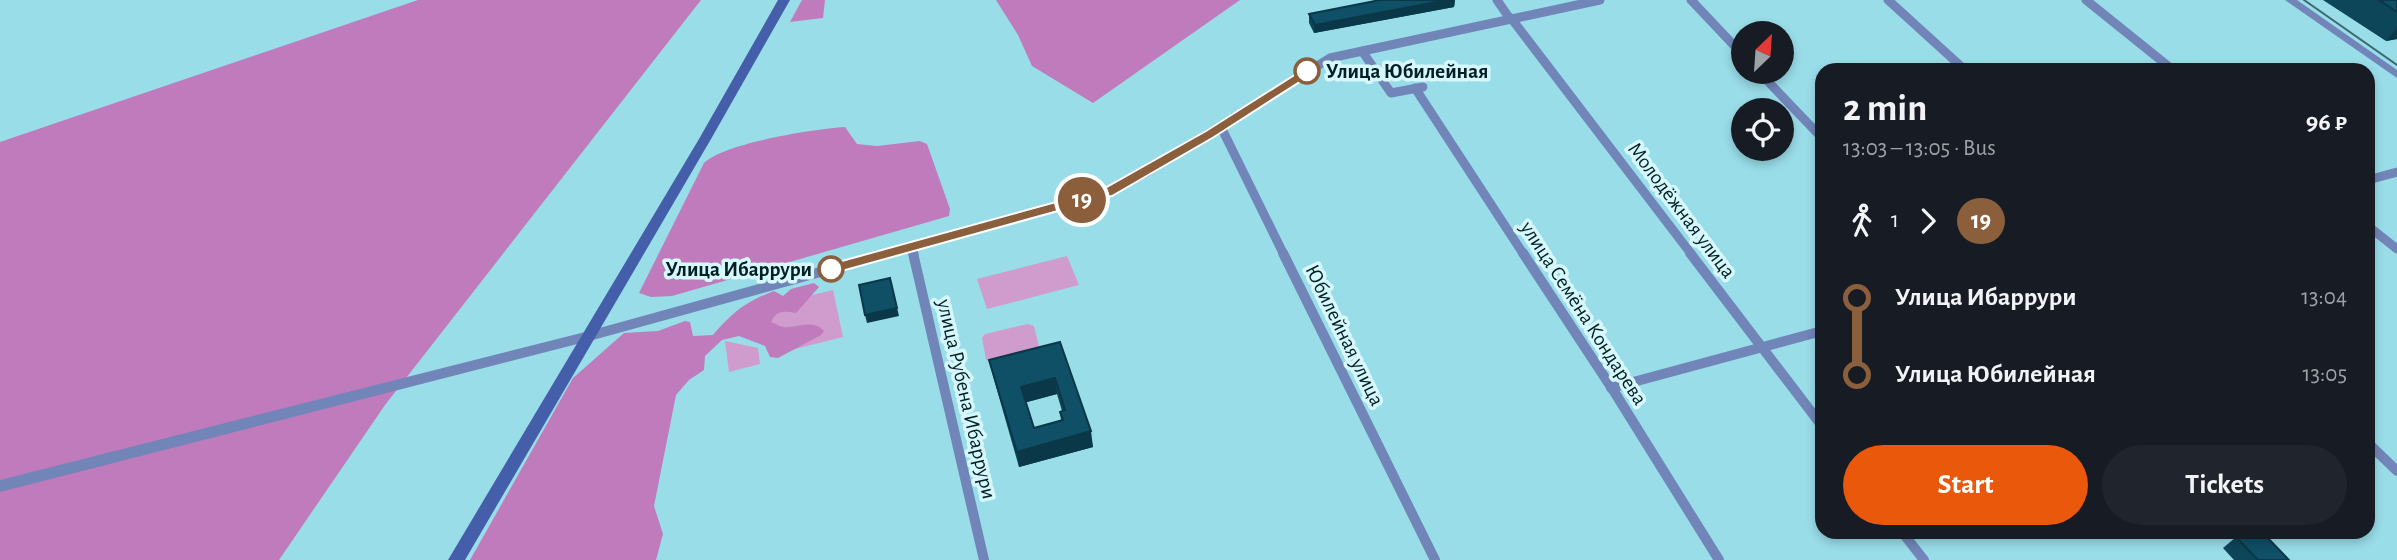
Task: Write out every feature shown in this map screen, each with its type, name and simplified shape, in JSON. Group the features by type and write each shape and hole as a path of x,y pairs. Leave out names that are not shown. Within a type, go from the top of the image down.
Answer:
{"main road":[{"path":"456,560 784,0"}],"street":[{"name":"Молодёжная улица","path":"1497,0 1815,417"},
{"path":"0,486 589,336 1107,193 1138,178 1222,127 1322,61 1600,0"},
{"path":"1691,0 1731,42"},
{"path":"1888,0 1957,63"},
{"path":"2086,0 2164,63"},
{"path":"2290,0 2397,75"},
{"name":"улица Семёна Кондарева","path":"1362,51 1391,93 1419,88 1719,560"},
{"path":"1770,84 1815,131"},
{"name":"Юбилейная улица","path":"1222,127 1435,560"},
{"path":"2375,178 2397,172"},
{"path":"2375,232 2397,249"},
{"name":"улица Рубена Ибаррури","path":"912,247 985,560"},
{"path":"1611,388 1815,333"},
{"path":"2375,450 2397,471"},
{"path":"1908,539 1924,560"}],"shaded area":[{"path":"418,0 701,0 385,405 279,560 0,560 0,142"},
{"path":"802,0 825,0 823,18 790,22"},
{"path":"996,0 1240,0 1093,103 1032,66 1018,35"},
{"path":"845,127 857,144 877,146 920,141 927,144 950,209 949,216 672,296 651,297 639,293 704,163 730,149 749,143"},
{"path":"1067,256 1079,285 987,309 977,279"},
{"path":"814,283 819,287 796,313 781,312 771,322 783,327 814,325 824,331 821,335 778,358 770,357 765,346 739,336 722,340 705,356 704,370 689,380 676,395 654,506 663,534 656,560 470,560 573,378 624,333 658,331 685,321 690,322 693,336 713,335 733,314 755,299 774,291 783,296 791,289"},
{"path":"833,290 843,337 771,355 763,307"},
{"path":"1028,324 1034,326 1039,347 1037,350 989,362 986,359 982,338 985,334"},
{"path":"725,341 758,348 760,364 729,372"}],"building":[{"path":"1380,0 1447,0 1315,25 1309,14"},
{"path":"2379,0 2397,0 2397,12"},
{"path":"890,278 897,308 865,315 859,285"},
{"path":"1060,342 1091,431 1017,452 989,360","holes":["1055,378 1065,410 1060,412 1063,420 1034,428 1021,387"]},
{"path":"2238,539 2269,539 2289,560 2258,560"}],"tram line":[{"path":"2304,0 2397,65"}],"bus line":[{"name":"19","path":"831,269 1107,193 1210,134 1307,71"}],"place":[{"name":"Улица Юбилейная","path":"1307,71"},
{"name":"Улица Ибаррури","path":"831,269"}]}
